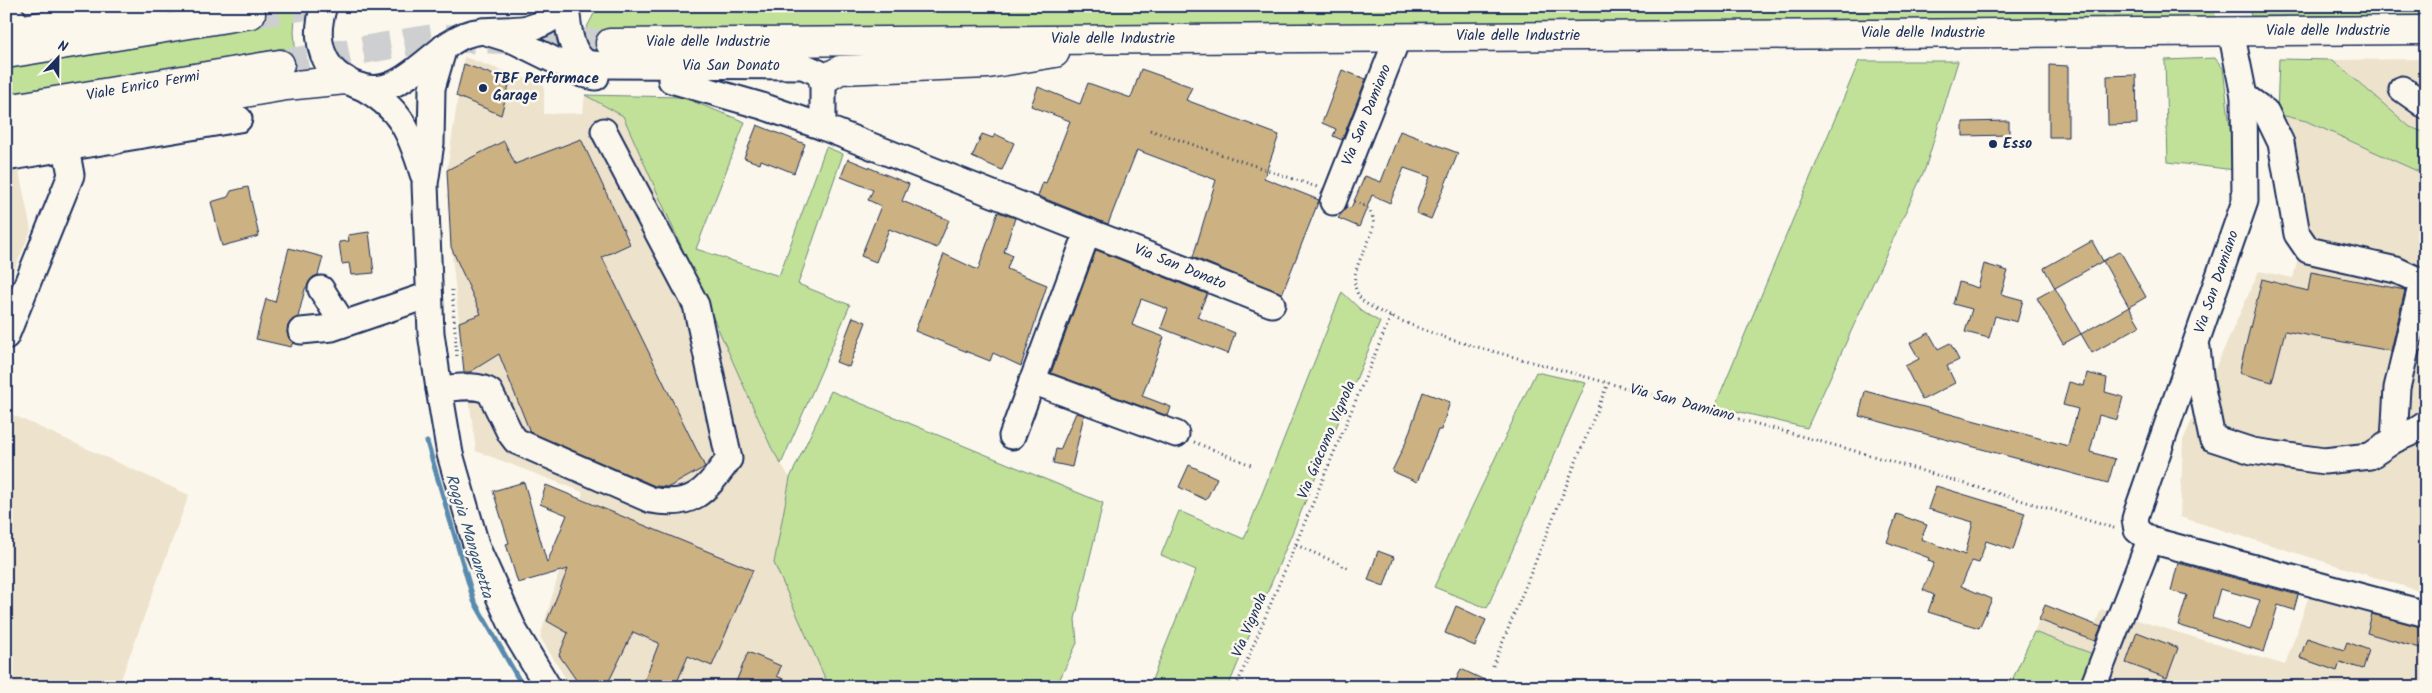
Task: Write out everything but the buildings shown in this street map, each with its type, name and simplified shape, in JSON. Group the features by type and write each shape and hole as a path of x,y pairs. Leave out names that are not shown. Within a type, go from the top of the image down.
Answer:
{"main road":[{"path":"11,24 74,14 157,6"},
{"path":"6,54 251,14"},
{"name":"Viale delle Industrie","path":"610,43 2426,30"},
{"path":"823,80 840,70 988,64 1138,39"},
{"name":"Viale Enrico Fermi","path":"6,109 280,64"},
{"path":"6,133 114,127 286,86 352,83"}],"street":[{"path":"324,6 319,28 321,46 332,69 382,100 403,121 413,142 425,184"},
{"path":"352,83 376,88 400,81 444,47 462,36 483,31 519,30 537,26 549,21 565,6"},
{"name":"Via San Donato","path":"565,6 576,52 586,62 601,65 803,66 819,73 823,80"},
{"path":"483,31 515,41 582,74 614,79 823,80 823,127"},
{"name":"Via San Damiano","path":"2142,533 2137,512 2246,200 2244,96 2231,31"},
{"name":"Via San Damiano","path":"1334,198 1398,37"},
{"path":"444,47 432,88 431,143 425,184 431,333 439,389 450,454 477,548 516,632 548,687"},
{"name":"Via San Donato","path":"671,80 762,106 823,127 1272,304"},
{"path":"2402,89 2426,106"},
{"path":"2244,96 2266,112 2281,143 2297,234 2308,250 2396,270 2422,282 2416,354 2397,388 2394,440"},
{"path":"6,158 66,148 114,127 239,119"},
{"path":"439,389 458,387 486,389 490,392 510,433 516,441 651,500 669,503 688,501 709,485 729,459 696,305 604,131"},
{"path":"6,336 71,175 66,148"},
{"path":"1012,436 1088,231"},
{"path":"321,289 343,324"},
{"path":"301,331 332,328 429,294"},
{"path":"2196,342 2201,384 2212,438 2252,451 2324,461 2370,456 2394,440 2426,424"},
{"path":"1032,382 1176,434"},
{"path":"2093,687 2142,533 2426,614"}],"path":[{"path":"1150,130 1334,198"},
{"name":"Via San Damiano","path":"1334,198 1370,209 1374,218 1373,228 1357,266 1354,282 1362,300 1391,316 1452,340 1866,454 2113,529 2142,533"},
{"name":"Via Giacomo Vignola","path":"1285,572 1391,316"},
{"path":"1493,666 1608,383"},
{"path":"1176,434 1251,465"},
{"path":"1296,545 1349,568"},
{"name":"Via Vignola","path":"1236,687 1285,572"}],"shaded area":[{"path":"464,57 544,85 544,114 583,113 585,95 623,116 771,447 790,478 774,563 829,687 571,687 540,637 583,492 476,451 451,247 447,170"},
{"path":"2426,59 2426,133 2410,127 2333,60"},
{"path":"2277,114 2306,121 2426,175 2426,593 2180,517 2183,440 2259,271 2293,278 2298,258 2284,237 2274,150"},
{"path":"19,171 31,230 6,290 6,173"},
{"path":"6,412 189,495 118,687 6,687"},
{"path":"2310,593 2426,624 2426,687 2082,687 2093,654 2034,632 2045,605 2095,625 2101,609 2285,665"}],"green space":[{"path":"257,6 296,6 294,31 297,76 288,77 284,48 6,97 6,65 261,24"},
{"path":"598,6 2213,6 2216,21 1210,25 606,30 604,61 594,56 578,38 585,31"},
{"path":"2249,6 2426,6 2426,15 2251,16"},
{"path":"2215,58 2223,68 2235,170 2168,162 2165,60"},
{"path":"2279,59 2333,60 2410,127 2426,133 2426,175 2306,121 2277,114"},
{"path":"1859,61 1958,61 1925,169 1807,428 1715,406"},
{"path":"585,95 682,97 745,122 696,249 779,276 826,147 843,154 798,284 850,305 781,464 771,447 623,116"},
{"path":"1342,292 1363,312 1380,322 1228,687 1149,687 1196,570 1161,555 1179,511 1244,539"},
{"path":"1536,372 1586,383 1487,608 1434,587"},
{"path":"831,391 1103,503 1075,619 1077,643 1056,687 829,687 774,563 790,478"},
{"path":"2034,632 2093,654 2082,687 2009,687"}],"waterway":[{"name":"Roggia Manganetta","path":"427,442 474,601 523,687"}],"tunnel":[{"path":"251,14 308,6"},
{"path":"280,64 433,38 610,43"}],"place":[{"name":"TBF Performace Garage","path":"483,88"},
{"name":"Esso","path":"1993,144"}]}
